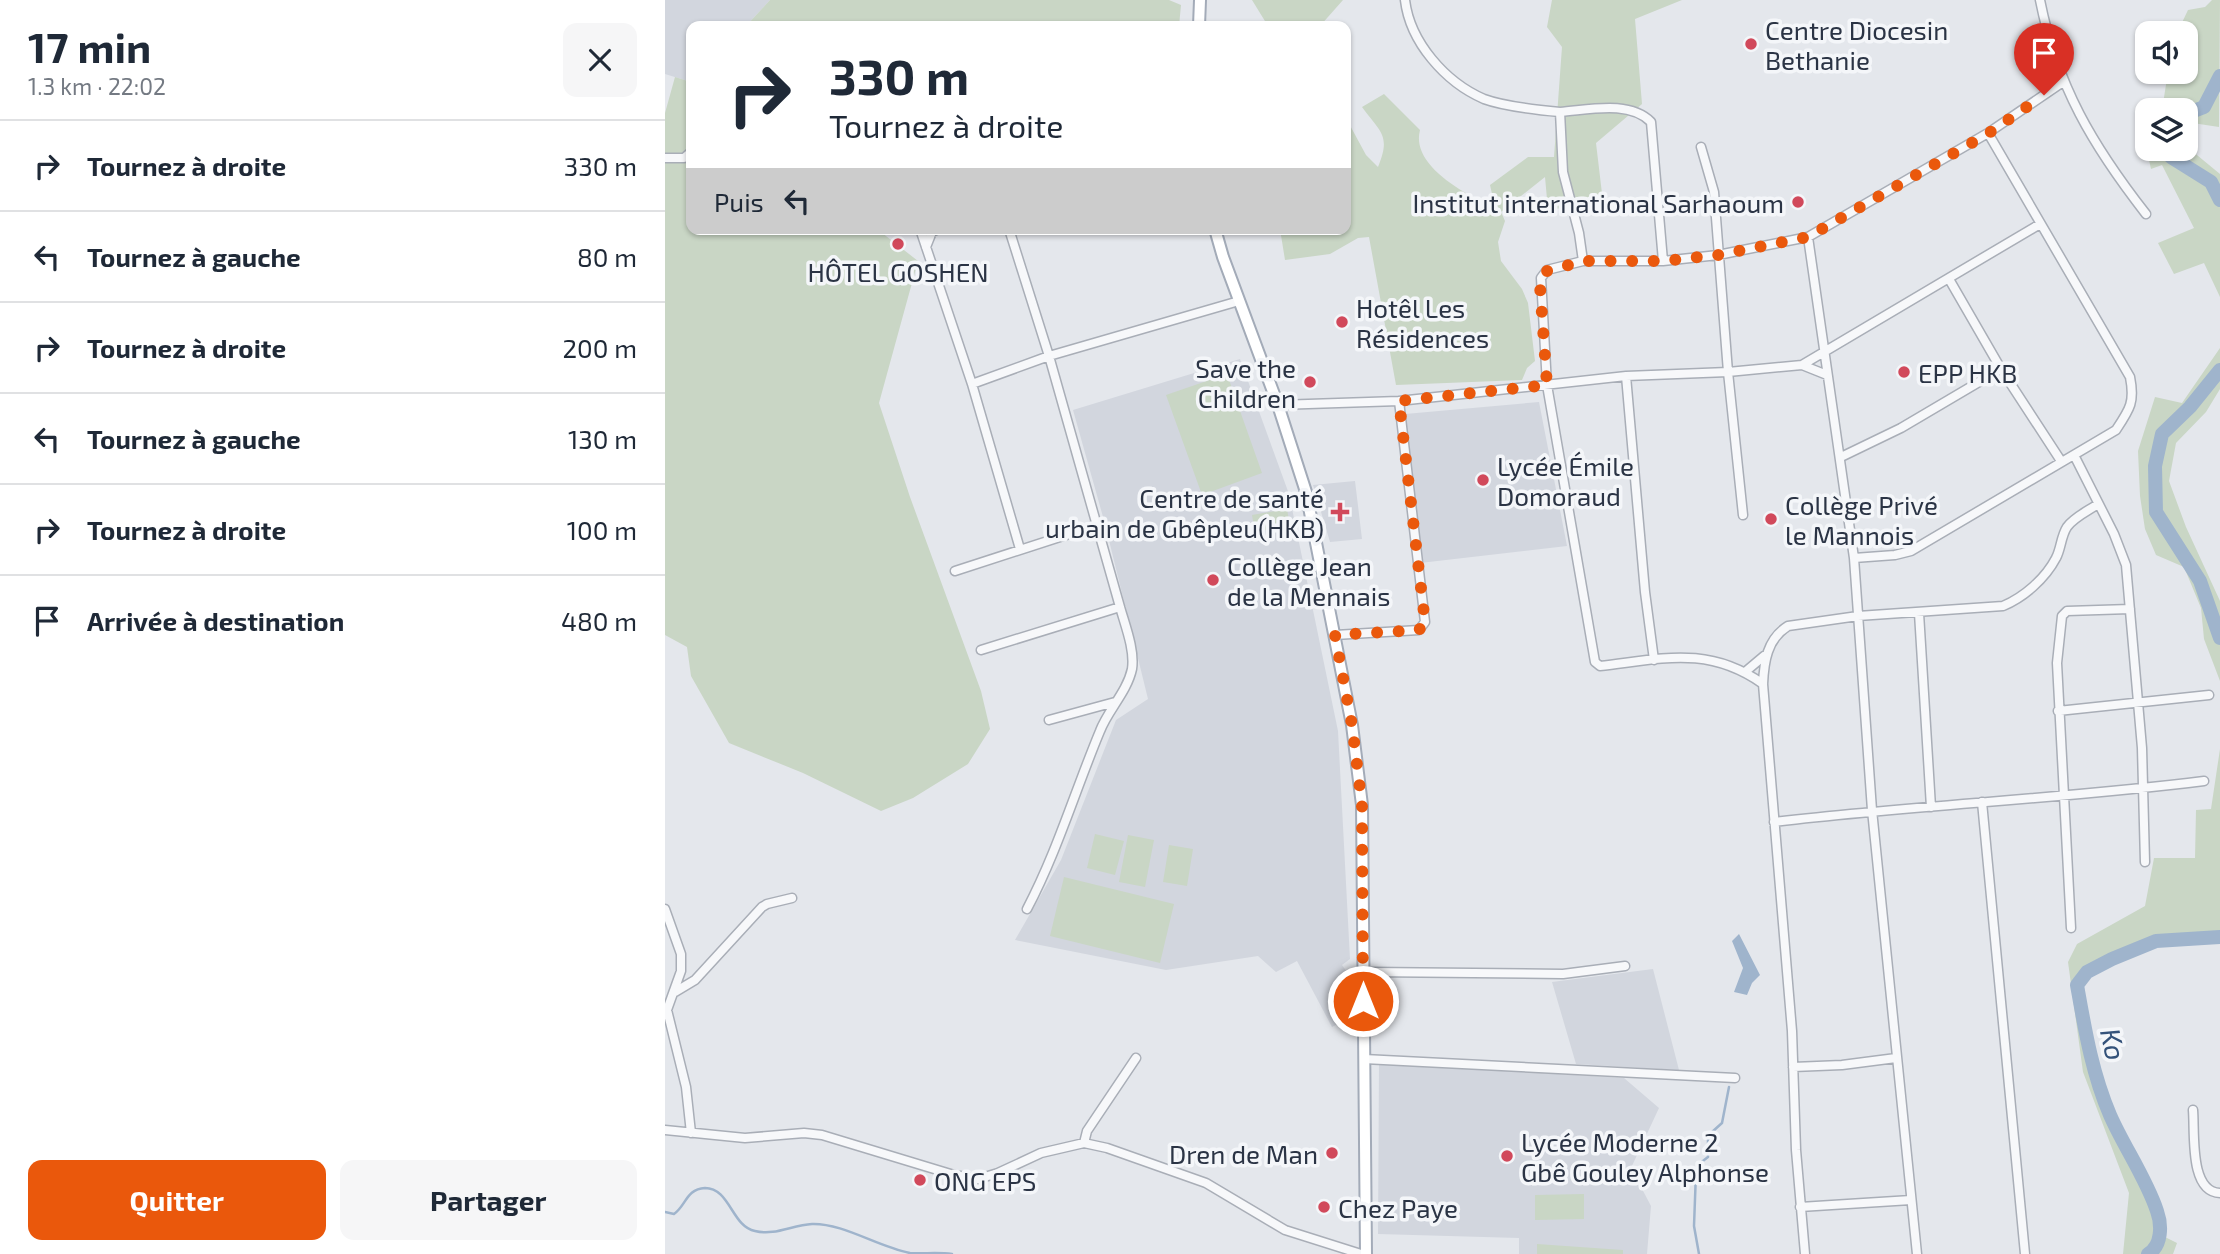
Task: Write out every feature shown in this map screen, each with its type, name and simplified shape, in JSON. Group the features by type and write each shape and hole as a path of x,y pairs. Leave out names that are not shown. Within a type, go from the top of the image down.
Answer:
{"main road":[{"path":"1199,21 1200,0"},
{"path":"1217,235 1279,405 1306,492 1352,725 1362,805 1366,1254"}],"street":[{"path":"1405,0 1414,33 1423,49 1463,86 1482,98 1501,104 1560,112 1630,108 1642,113 1651,122 1663,261"},
{"path":"2040,0 2047,37 2063,82 2089,132 2116,175 2146,214"},
{"path":"1763,684 1745,672 1696,657 1600,666 1595,662 1547,385 1541,278 1547,271 1583,261 1663,261 1718,255 1808,237 1989,133 2063,82"},
{"path":"1560,112 1563,172 1579,233 1583,261"},
{"path":"1854,558 1895,555 1910,551 2116,430 2133,400 2130,377 1989,133"},
{"path":"1702,147 1714,192 1728,372 1743,515"},
{"path":"665,158 686,156"},
{"path":"1279,405 1399,401 1626,376 1728,372 1803,365 2040,224"},
{"path":"922,235 972,384 1020,549"},
{"path":"926,247 931,235"},
{"path":"1011,235 1049,356 1120,607 1130,643 1132,668 1127,684 1101,728 1053,856 1027,909"},
{"path":"1808,237 1854,558 1873,810 1917,1254"},
{"path":"1949,279 2001,369 2061,461"},
{"path":"972,384 1049,356 1239,301"},
{"path":"1803,365 1827,375"},
{"path":"1841,457 1901,428 2001,369"},
{"path":"1626,376 1645,593 1654,660"},
{"path":"1335,635 1419,630 1425,622 1399,401"},
{"path":"2074,455 2114,534 2126,565 2142,748 2145,862"},
{"path":"1745,672 1764,656 1781,630 1788,626 1858,616 2003,606 2014,601 2045,574 2056,558 2066,528 2098,504"},
{"path":"955,571 1097,525"},
{"path":"981,650 1120,607"},
{"path":"2071,928 2057,663 2064,612 2130,609"},
{"path":"1919,613 1931,807"},
{"path":"1764,656 1763,684 1805,1254"},
{"path":"2059,711 2209,695"},
{"path":"1049,720 1115,702"},
{"path":"1774,822 1873,810 2063,796 2204,781"},
{"path":"1982,802 2025,1254"},
{"path":"675,992 695,980 762,907 792,898"},
{"path":"665,909 681,954 681,971 667,1010 686,1087 691,1133"},
{"path":"1365,972 1563,974 1625,966"},
{"path":"1084,1143 1087,1131 1136,1058"},
{"path":"1793,1067 1842,1065 1896,1058"},
{"path":"1364,1059 1735,1079"},
{"path":"2193,1110 2199,1180 2209,1191 2220,1193"},
{"path":"665,1130 745,1138 804,1133 822,1135 954,1175 978,1179 1041,1153 1084,1143 1107,1148 1198,1180 1285,1230 1361,1254"},
{"path":"1800,1208 1911,1200"}],"shaded area":[{"path":"665,0 770,0 751,21 686,21 686,80 665,74"},
{"path":"1240,359 1289,494 1338,731 1350,959 1342,965 1349,975 1349,1018 1332,1027 1297,961 1276,972 1258,956 1166,970 1015,940 1061,860 1116,720 1148,699 1105,524 1073,410"},
{"name":"Lycée Émile Domoraud","path":"1539,402 1567,546 1420,563 1405,414"},
{"name":"Centre de santé urbain de Gbêpleu(HKB)","path":"1355,481 1362,539 1330,542 1313,485"},
{"path":"1653,969 1679,1070 1576,1064 1552,982"},
{"name":"Lycée Moderne 2 Gbê Gouley Alphonse","path":"1379,1063 1624,1078 1659,1108 1631,1168 1651,1206 1647,1254 1519,1254 1519,1238 1378,1234"}],"green space":[{"path":"770,0 1169,0 1181,5 1179,21 751,21"},
{"path":"1252,0 1343,0 1324,21 1265,21"},
{"path":"1552,0 1682,0 1635,19 1642,104 1596,143 1603,202 1548,210 1545,177 1501,212 1505,221 1498,242 1501,261 1522,289 1528,303 1535,361 1527,368 1522,380 1396,385 1369,237 1358,238 1330,254 1285,260 1281,235 1351,235 1351,127 1366,155 1378,167 1384,141 1379,129 1362,107 1384,94 1420,130 1419,144 1424,157 1434,169 1474,198 1500,211 1490,185 1528,157 1554,157 1562,47 1547,27"},
{"path":"2212,0 2220,0 2219,127 2198,124 2198,98 2164,98 2166,84 2198,84 2198,21 2183,21 2188,10 2205,7"},
{"path":"675,77 686,80 686,235 885,235 918,261 879,403 910,497 981,691 990,729 968,764 913,798 881,811 803,773 729,743 691,676 687,647 665,635 665,113"},
{"path":"2198,156 2220,174 2220,297 2204,263 2174,274 2158,243 2194,228 2162,165 2151,169 2149,161 2198,161"},
{"path":"2220,348 2220,389 2206,412 2176,443 2169,481 2186,527 2220,601 2220,681 2204,639 2201,608 2184,567 2156,555 2145,529 2138,451 2155,397 2182,403"},
{"path":"1227,374 1262,473 1202,495 1166,395"},
{"path":"1287,509 1290,526 1255,532 1252,515"},
{"path":"2220,749 2220,937 2156,941 2087,972 2077,985 2089,1056 2109,1114 2157,1212 2161,1235 2177,1243 2173,1254 2123,1254 2129,1193 2083,1072 2068,962 2077,944 2145,906 2154,858 2195,858 2196,810 2211,809"},
{"path":"1095,834 1124,841 1115,875 1087,868"},
{"path":"1128,835 1154,840 1145,887 1119,882"},
{"path":"1169,845 1193,849 1187,886 1163,882"},
{"path":"1064,877 1174,904 1160,963 1050,936"},
{"path":"1584,1194 1584,1219 1535,1220 1535,1195"},
{"path":"1537,1244 1623,1250 1623,1254 1537,1254"}],"water":[{"path":"1739,934 1760,975 1752,983 1747,995 1734,992 1743,968 1732,941"}],"waterway":[{"path":"2198,109 2204,107 2220,76"},
{"path":"2177,161 2211,182 2220,200"},
{"path":"2220,370 2190,407 2162,434 2155,466 2156,512 2200,581 2220,638"},
{"name":"Ko","path":"2148,1254 2158,1241 2159,1217 2098,1083 2077,985 2087,972 2156,941 2220,937"},
{"path":"1699,1254 1694,1226 1696,1172 1699,1164 1708,1157 1708,1140 1712,1132 1722,1123 1729,1087"},
{"path":"665,1212 674,1214 694,1191 705,1188 720,1194 741,1223 755,1231 770,1232 812,1224 824,1225 910,1253 952,1254"}],"place":[{"name":"Centre Diocesin Bethanie","path":"1751,44"},
{"name":"Institut international Sarhaoum","path":"1798,202"},
{"name":"HÔTEL GOSHEN","path":"898,244"},
{"name":"Hotêl Les Résidences","path":"1342,322"},
{"name":"EPP HKB","path":"1904,372"},
{"name":"Save the Children","path":"1310,382"},
{"name":"Lycée Émile Domoraud","path":"1483,480"},
{"name":"Centre de santé urbain de Gbêpleu(HKB)","path":"1340,512"},
{"name":"Collège Privé le Mannois","path":"1771,519"},
{"name":"Collège Jean de la Mennais","path":"1213,580"},
{"name":"Dren de Man","path":"1332,1153"},
{"name":"Lycée Moderne 2 Gbê Gouley Alphonse","path":"1507,1156"},
{"name":"ONG EPS","path":"920,1180"},
{"name":"Chez Paye","path":"1324,1207"}],"route":[{"path":"1363,1001 1362,805 1352,725 1335,635 1419,630 1425,622 1399,401 1547,385 1540,286 1543,273 1547,271 1583,261 1663,261 1718,255 1808,237 1989,133 2044,95"}]}
